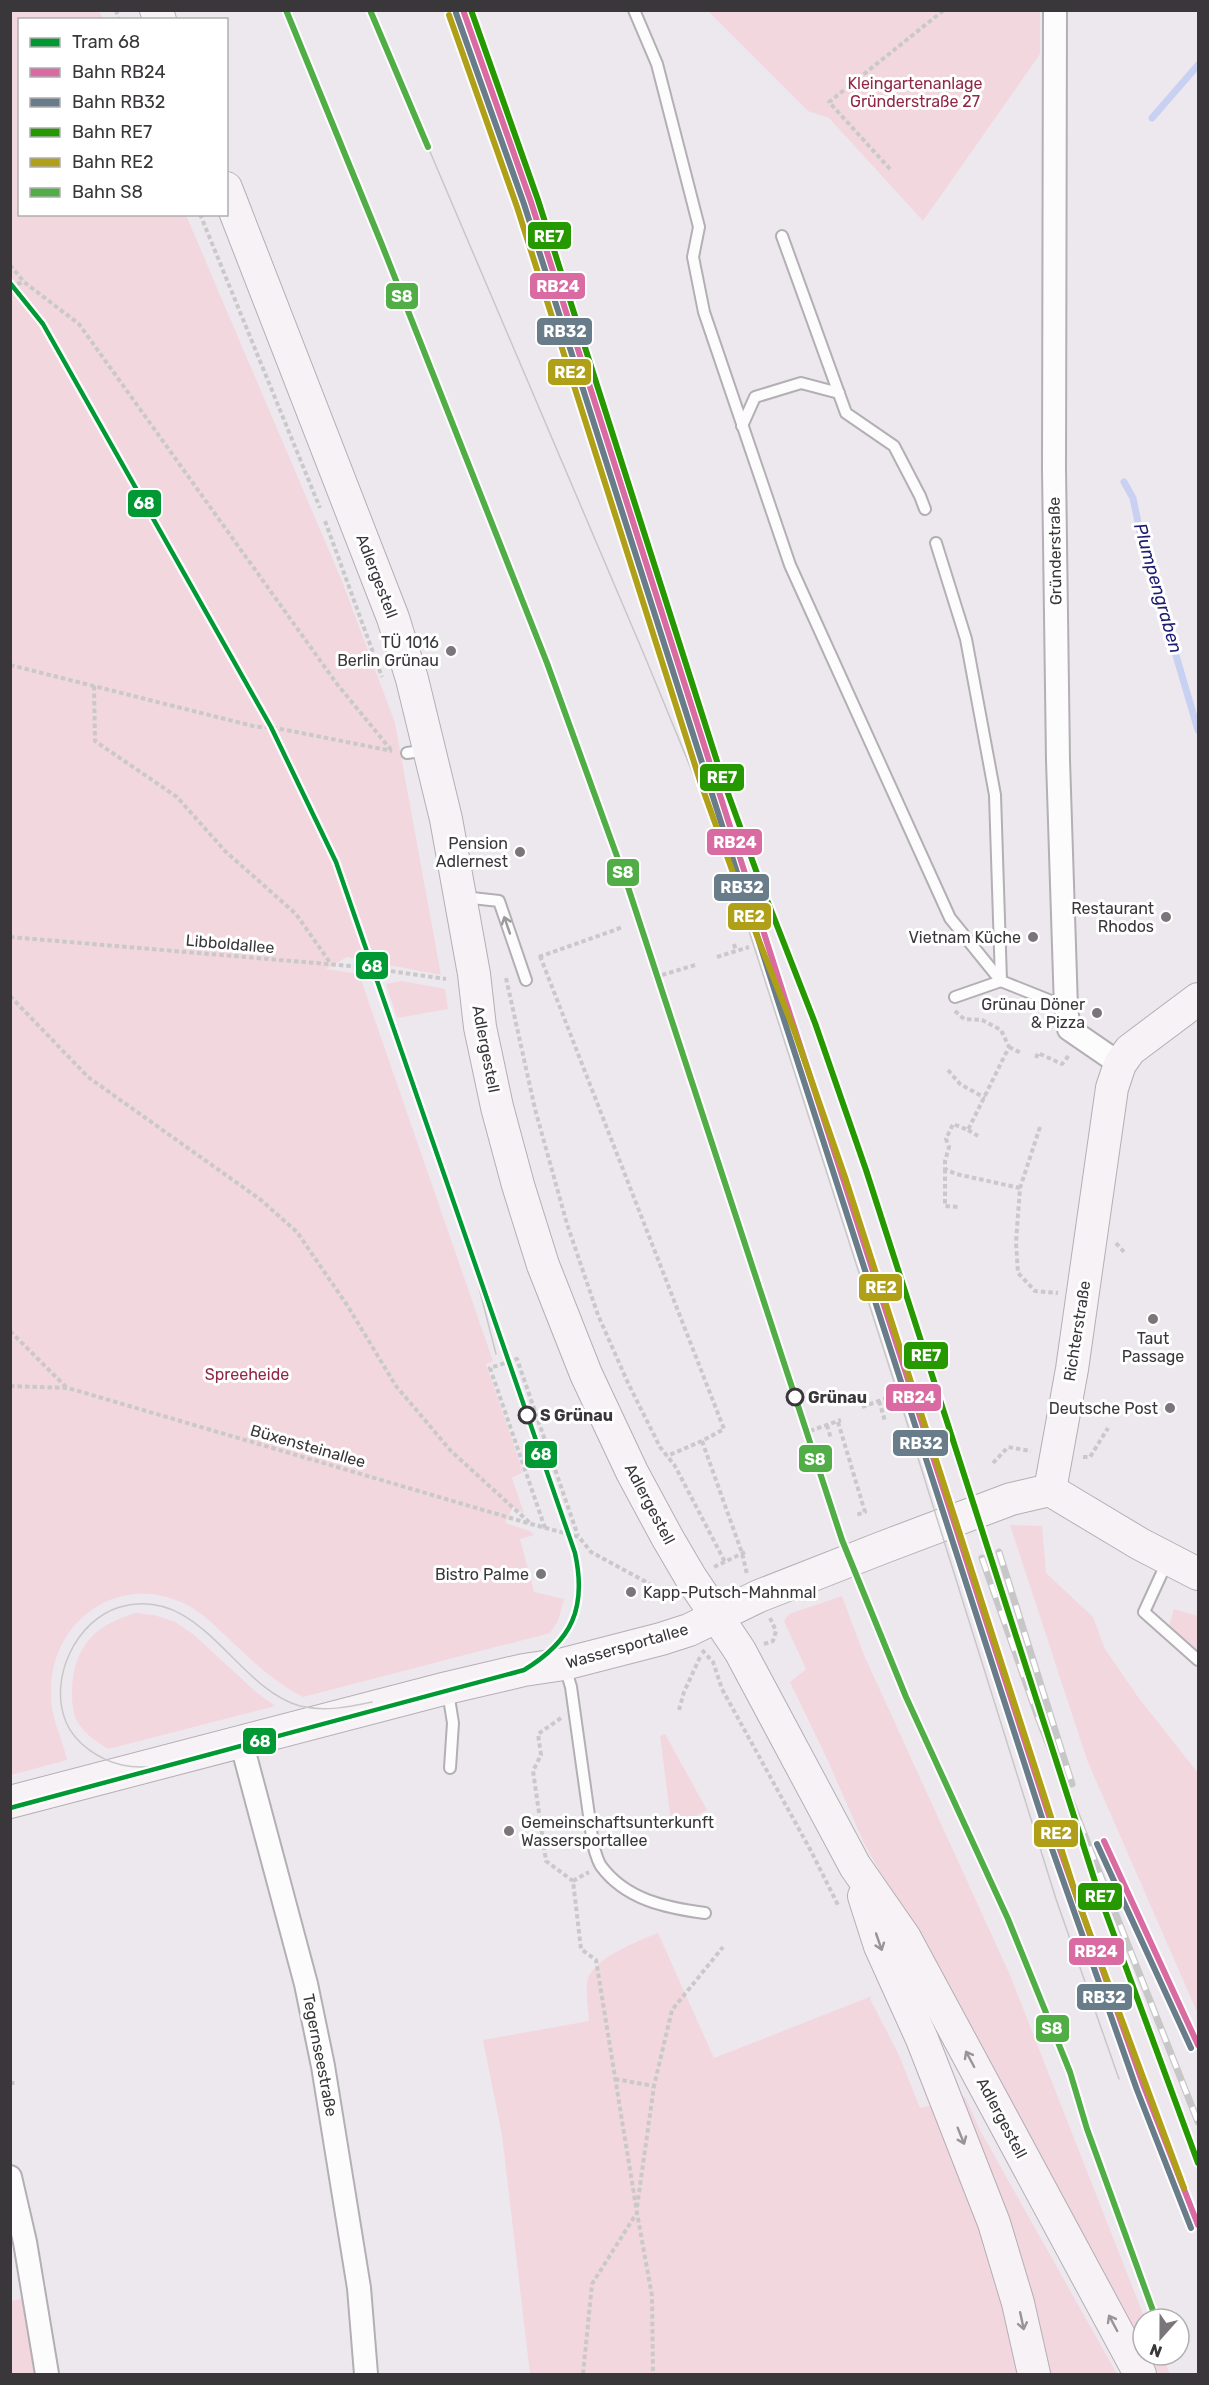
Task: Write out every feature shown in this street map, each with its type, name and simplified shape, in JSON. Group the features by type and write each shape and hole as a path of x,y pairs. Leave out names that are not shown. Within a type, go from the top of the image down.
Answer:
{"main road":[{"name":"Adlergestell","path":"228,193 393,618 412,679 418,752 446,819 474,974 480,1028 497,1107 543,1265 586,1374 632,1472 684,1567 740,1651 855,1866 905,1938 1140,2374"},
{"name":"Richterstraße","path":"1050,1490 1083,1296 1112,1088 1120,1064 1130,1050 1198,999"},
{"path":"718,1616 759,1596 992,1506 1050,1490 1198,1574"},
{"name":"Wassersportallee","path":"10,1802 524,1670 564,1664 661,1639 695,1642 718,1616"},
{"name":"Adlergestell","path":"855,1866 880,1946 922,2039 994,2223 1018,2303 1034,2374"}],"street":[{"name":"Gründerstraße","path":"1055,10 1054,469 1058,760 1066,1008 1069,1029 1120,1064"},
{"name":"Tegernseestraße","path":"241,1741 299,1955 323,2066 359,2288 366,2374"},
{"path":"10,2176 25,2242 47,2374"}],"lane":[{"path":"634,10 657,64 699,227 693,257 704,312 790,565 950,918 1001,981 1066,1008"},
{"path":"782,236 846,413 894,446 925,509"},
{"path":"742,426 755,397 801,383 839,393"},
{"path":"936,543 966,639 995,795 1001,981"},
{"path":"461,897 499,901 526,980"},
{"path":"955,997 1001,981"},
{"path":"1169,1559 1144,1612 1198,1660"},
{"path":"564,1664 571,1688 593,1844 600,1865 618,1884 643,1900 670,1909 705,1913"},
{"path":"447,1688 453,1723 450,1768"}],"path":[{"path":"890,169 830,102 944,10"},
{"path":"201,216 324,518 383,681"},
{"path":"10,265 24,282 79,324 337,684 392,750"},
{"path":"10,286 24,282"},
{"path":"10,665 257,727 270,727 392,750 418,752"},
{"path":"94,686 95,741 177,797 225,851 296,914 331,965"},
{"path":"623,927 504,968 535,1109 567,1224 603,1325 628,1383 660,1447 675,1466 725,1562"},
{"name":"Libboldallee","path":"10,937 362,967 446,979"},
{"path":"734,944 736,951"},
{"path":"717,957 749,947"},
{"path":"540,956 724,1429 667,1456"},
{"path":"678,964 680,970"},
{"path":"662,975 695,965"},
{"path":"10,996 88,1077 261,1200 297,1232 347,1305 396,1386 451,1451 531,1524"},
{"path":"964,1019 982,1020 1001,1030 1009,1047 1021,1053"},
{"path":"968,1130 1009,1047"},
{"path":"1036,1058 1038,1053 1047,1057"},
{"path":"948,1070 960,1084 985,1098"},
{"path":"958,1207 945,1206 945,1161 949,1147 946,1139 953,1124 978,1136"},
{"path":"1040,1127 1020,1188 1016,1242 1018,1273 1035,1291 1083,1296"},
{"path":"945,1169 956,1174 1020,1188"},
{"path":"10,1331 68,1388"},
{"path":"545,1528 490,1368 517,1359 579,1537 591,1551 650,1584"},
{"name":"Büxensteinallee","path":"10,1386 68,1388 579,1537"},
{"path":"862,1407 894,1396"},
{"path":"879,1401 885,1421"},
{"path":"810,1431 840,1421 865,1512 856,1515"},
{"path":"827,1425 831,1439"},
{"path":"702,1441 744,1553 714,1567"},
{"path":"679,1710 695,1642"},
{"path":"695,1642 713,1662 723,1689 811,1851 841,1912"},
{"path":"574,1715 563,1717 538,1734 541,1755 533,1771 546,1861 573,1881 581,1949 596,1960 652,2296 653,2374"},
{"path":"583,2374 592,2284 637,2213 654,2086 672,2010 723,1947"},
{"path":"615,2079 654,2086"}],"green space":[{"name":"Spreeheide","path":"11,10 99,11 102,18 18,18 18,216 186,216 342,581 395,723 441,975 347,957 326,969 359,974 493,1361 486,1364 523,1472 512,1478 524,1513 513,1507 505,1523 530,1531 534,1535 520,1539 534,1592 564,1599 558,1621 550,1633 303,1697 273,1678 208,1620 185,1604 161,1596 137,1594 114,1598 94,1608 77,1623 63,1642 54,1665 51,1690 52,1709 67,1760 11,1775"},
{"name":"Kleingartenanlage Gründerstraße 27","path":"708,11 1040,11 1040,54 923,221 829,118 808,111"},
{"path":"402,981 445,989 448,1009 397,1018 386,984"},
{"path":"1010,1525 1042,1526 1046,1573 1093,1617 1105,1649 1138,1697 1198,1773 1198,2014 1087,1760"},
{"path":"842,1596 864,1655 1010,1975 1140,2307 1131,2307 1131,2323 864,1843 790,1682 806,1669 784,1621 789,1614"},
{"path":"1174,1609 1198,1616 1198,1653 1169,1627"},
{"path":"136,1613 154,1615 175,1622 193,1634 255,1691 275,1706 108,1749 99,1743 83,1730 74,1714 72,1689 77,1661 90,1639 99,1631 109,1623"},
{"path":"665,1734 707,1810 672,1829 660,1736"},
{"path":"658,1933 714,2058 872,1996 870,1999 899,2055 920,2108 965,2097 981,2132 1117,2374 530,2374 502,2135 483,2040 589,2021 587,1983 596,1966 616,1952"},
{"path":"22,2299 35,2374 11,2374 11,2301"},
{"path":"1155,2367 1167,2367 1170,2374 1159,2374"}],"waterway":[{"name":"Plumpengraben","path":"1152,118 1198,65"},
{"name":"Plumpengraben","path":"1124,482 1133,498 1141,537 1198,730"}],"tram line":[{"path":"428,147 701,793 749,931 898,1394 1056,1899 1119,2079"},
{"name":"68","path":"10,283 43,324 271,727 336,862 575,1553 579,1590 577,1607 564,1635 554,1647 524,1670 10,1808"},
{"path":"465,1233 496,1354"},
{"path":"185,1761 146,1767 114,1763 89,1750 70,1730 61,1705 64,1670 79,1638 90,1624 104,1614 120,1607 148,1604 173,1610 195,1623 255,1679 277,1695 300,1706 327,1709 372,1702"}],"railway":[{"path":"999,1552 1072,1784"},
{"path":"982,1558 1039,1720 1198,2122"}],"rail line":[{"name":"S8","path":"286,10 382,245 547,663 627,884 842,1540 906,1697 1008,1919 1070,2072 1087,2129 1152,2307"},
{"name":"S8","path":"370,10 428,147"},
{"name":"RB24","path":"463,10 531,202 1059,1847 1144,2087 1198,2225"},
{"name":"RE7","path":"471,10 538,200 722,777 815,1023 866,1170 1100,1897 1198,2163"},
{"name":"RB32","path":"456,13 524,204 1052,1849 1137,2090 1191,2228"},
{"name":"RE2","path":"449,15 517,207 701,784 741,895 794,1030 845,1177 1079,1904 1184,2188"},
{"name":"RB24","path":"1104,1841 1198,2045"},
{"name":"RB32","path":"1097,1844 1191,2048"}],"place":[{"name":"TÜ 1016 Berlin Grünau","path":"451,651"},
{"name":"Pension Adlernest","path":"520,852"},
{"name":"Restaurant Rhodos","path":"1166,917"},
{"name":"Vietnam Küche","path":"1033,937"},
{"name":"Grünau Döner & Pizza","path":"1097,1013"},
{"name":"Taut Passage","path":"1153,1319"},
{"name":"Grünau","path":"795,1397"},
{"name":"Deutsche Post","path":"1170,1408"},
{"name":"S Grünau","path":"527,1415"},
{"name":"Bistro Palme","path":"541,1574"},
{"name":"Kapp-Putsch-Mahnmal","path":"631,1592"},
{"name":"Gemeinschaftsunterkunft Wassersportallee","path":"509,1831"}]}
